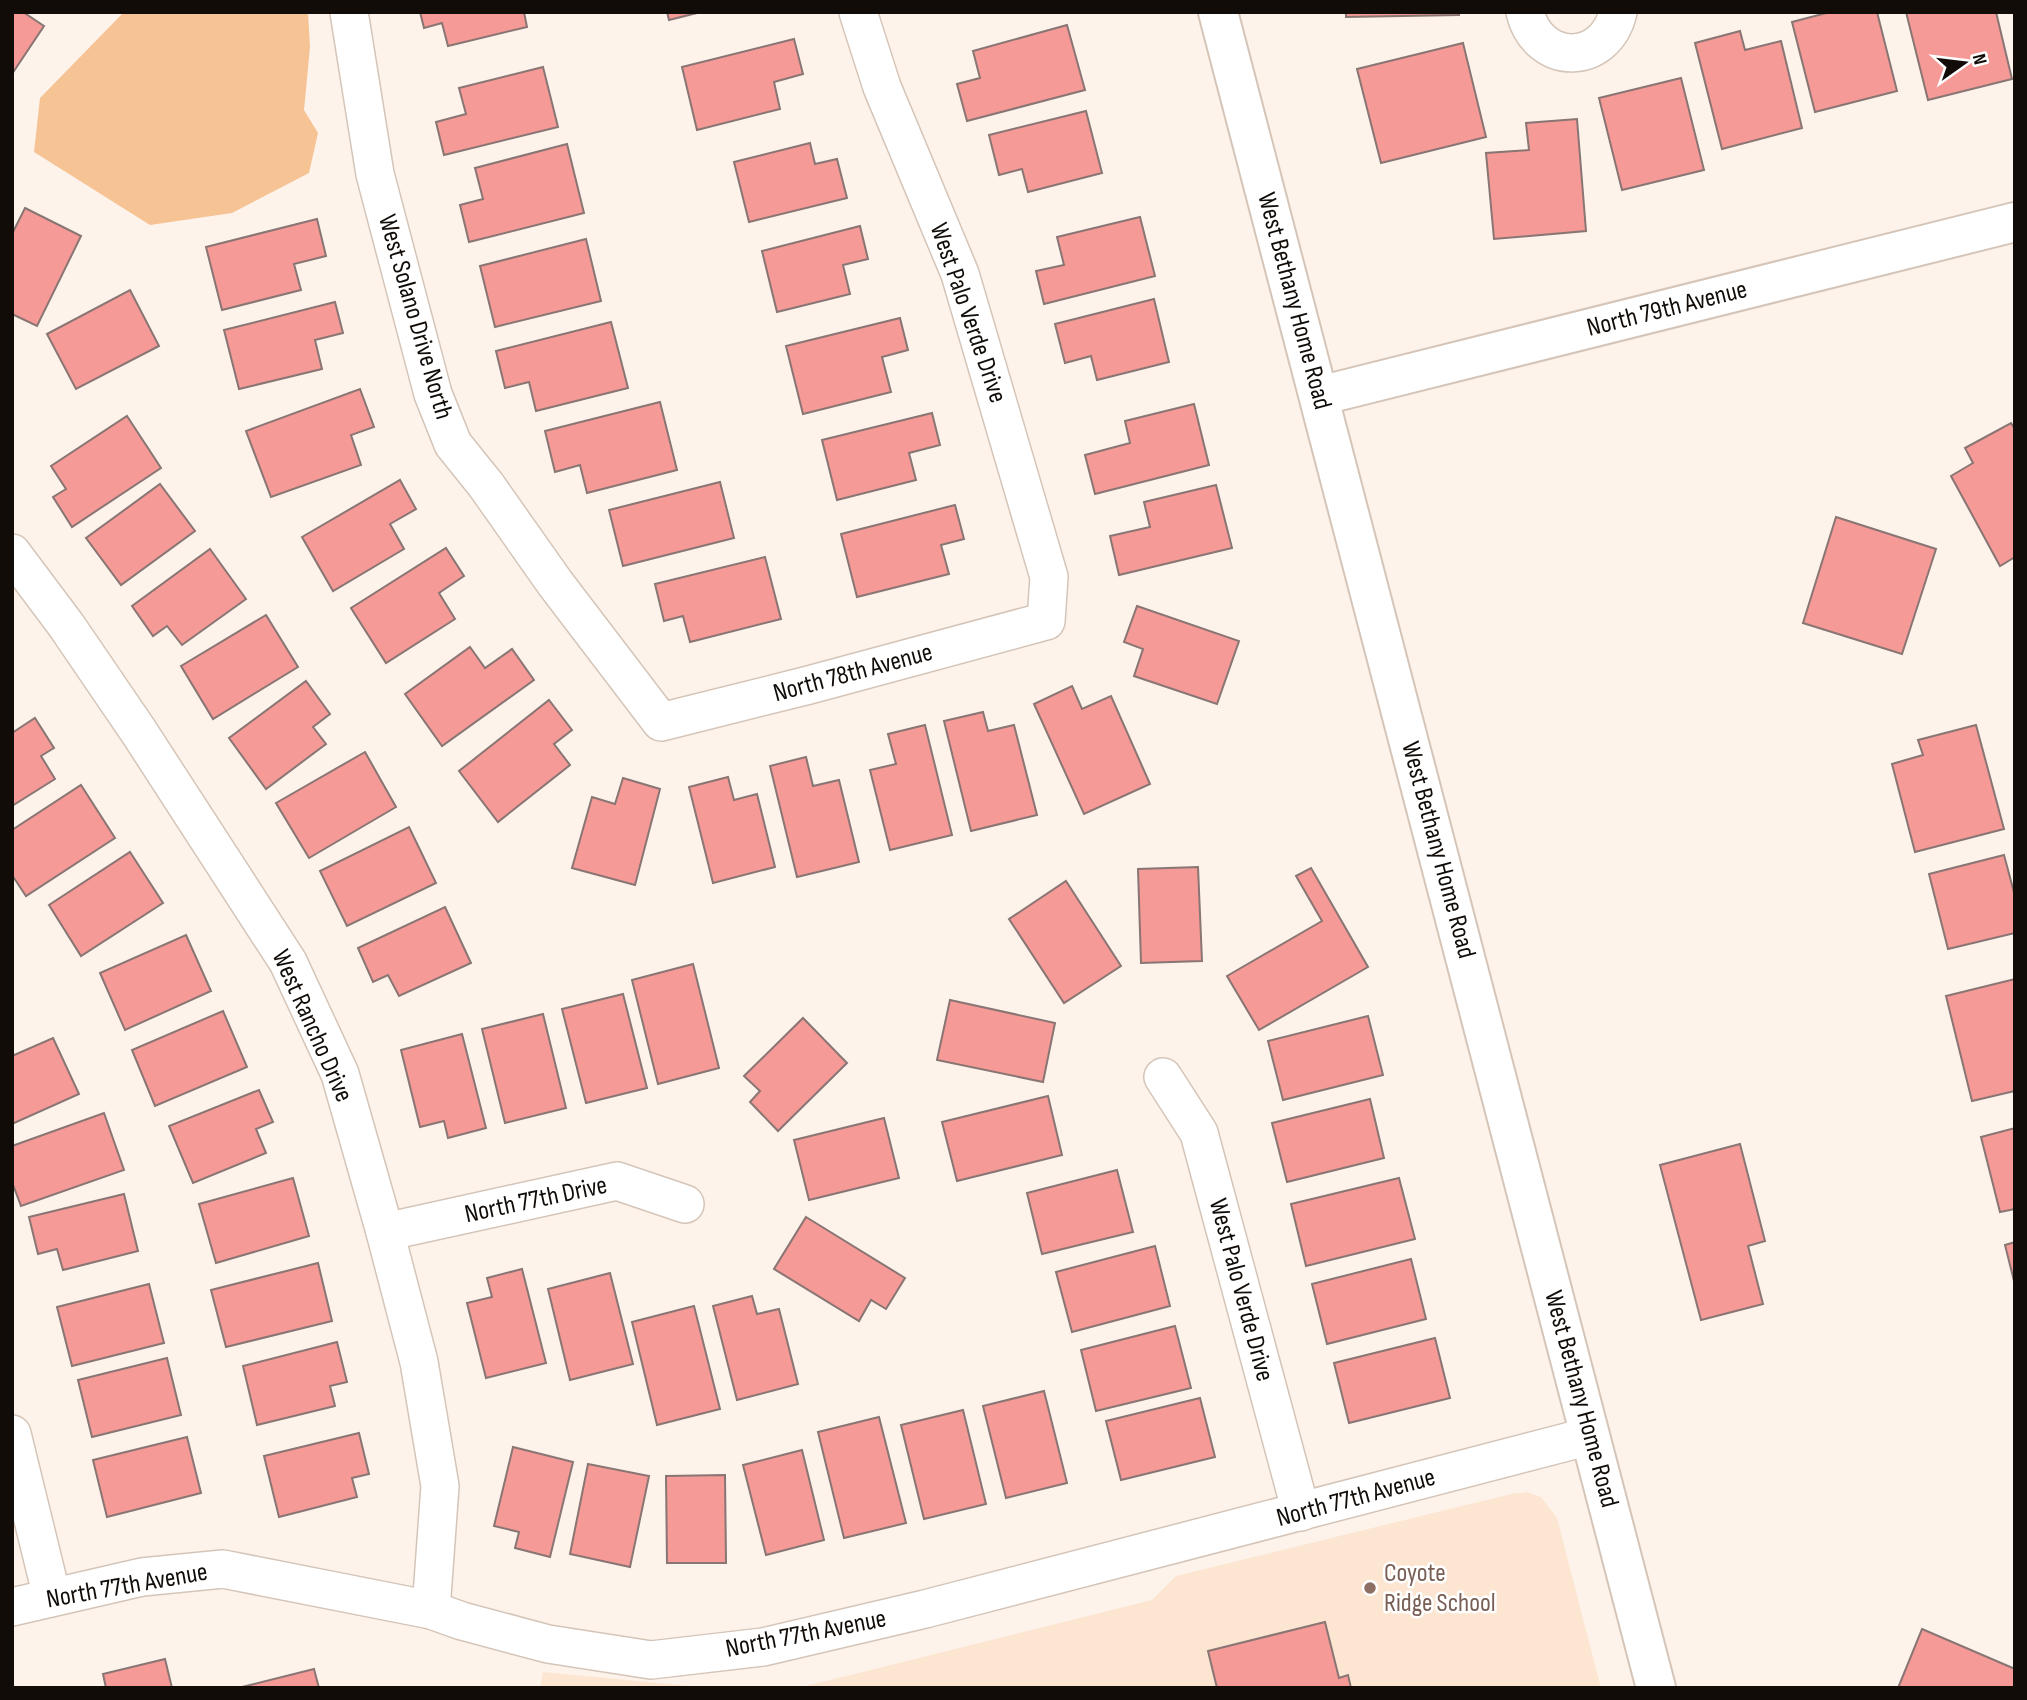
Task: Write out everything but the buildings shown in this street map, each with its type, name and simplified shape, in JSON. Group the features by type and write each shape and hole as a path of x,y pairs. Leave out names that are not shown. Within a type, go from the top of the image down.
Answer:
{"main road":[{"name":"West Bethany Home Road","path":"1217,12 1657,1688"},
{"name":"North 79th Avenue","path":"1319,396 2015,222"}],"street":[{"name":"West Solano Drive North","path":"349,12 375,174 433,394 453,444 660,722"},
{"name":"West Palo Verde Drive","path":"858,12 882,87 968,299 1049,577 1046,621"},
{"path":"1525,12 1536,37 1548,48 1579,53 1595,47 1607,38 1618,12"},
{"name":"West Rancho Drive","path":"12,554 66,625 139,732 288,962 340,1074 419,1363 440,1486 431,1610"},
{"name":"North 78th Avenue","path":"660,722 1046,621"},
{"name":"West Palo Verde Drive","path":"1163,1077 1199,1133 1301,1512"},
{"name":"North 77th Drive","path":"385,1232 617,1181 685,1204"},
{"path":"12,1434 52,1597"},
{"name":"North 77th Avenue","path":"12,1607 142,1577 223,1569 431,1610 548,1644 651,1660 750,1649 925,1609 1590,1436"}],"shaded area":[{"path":"124,12 308,12 310,47 304,110 318,133 309,173 232,213 150,225 34,152 40,98"},
{"name":"Coyote Ridge School","path":"1527,1492 1541,1497 1557,1518 1601,1688 798,1688 1152,1600 1176,1576"},
{"path":"543,1672 690,1686 695,1688 540,1688"}],"place":[{"name":"Coyote Ridge School","path":"1370,1588"}]}
